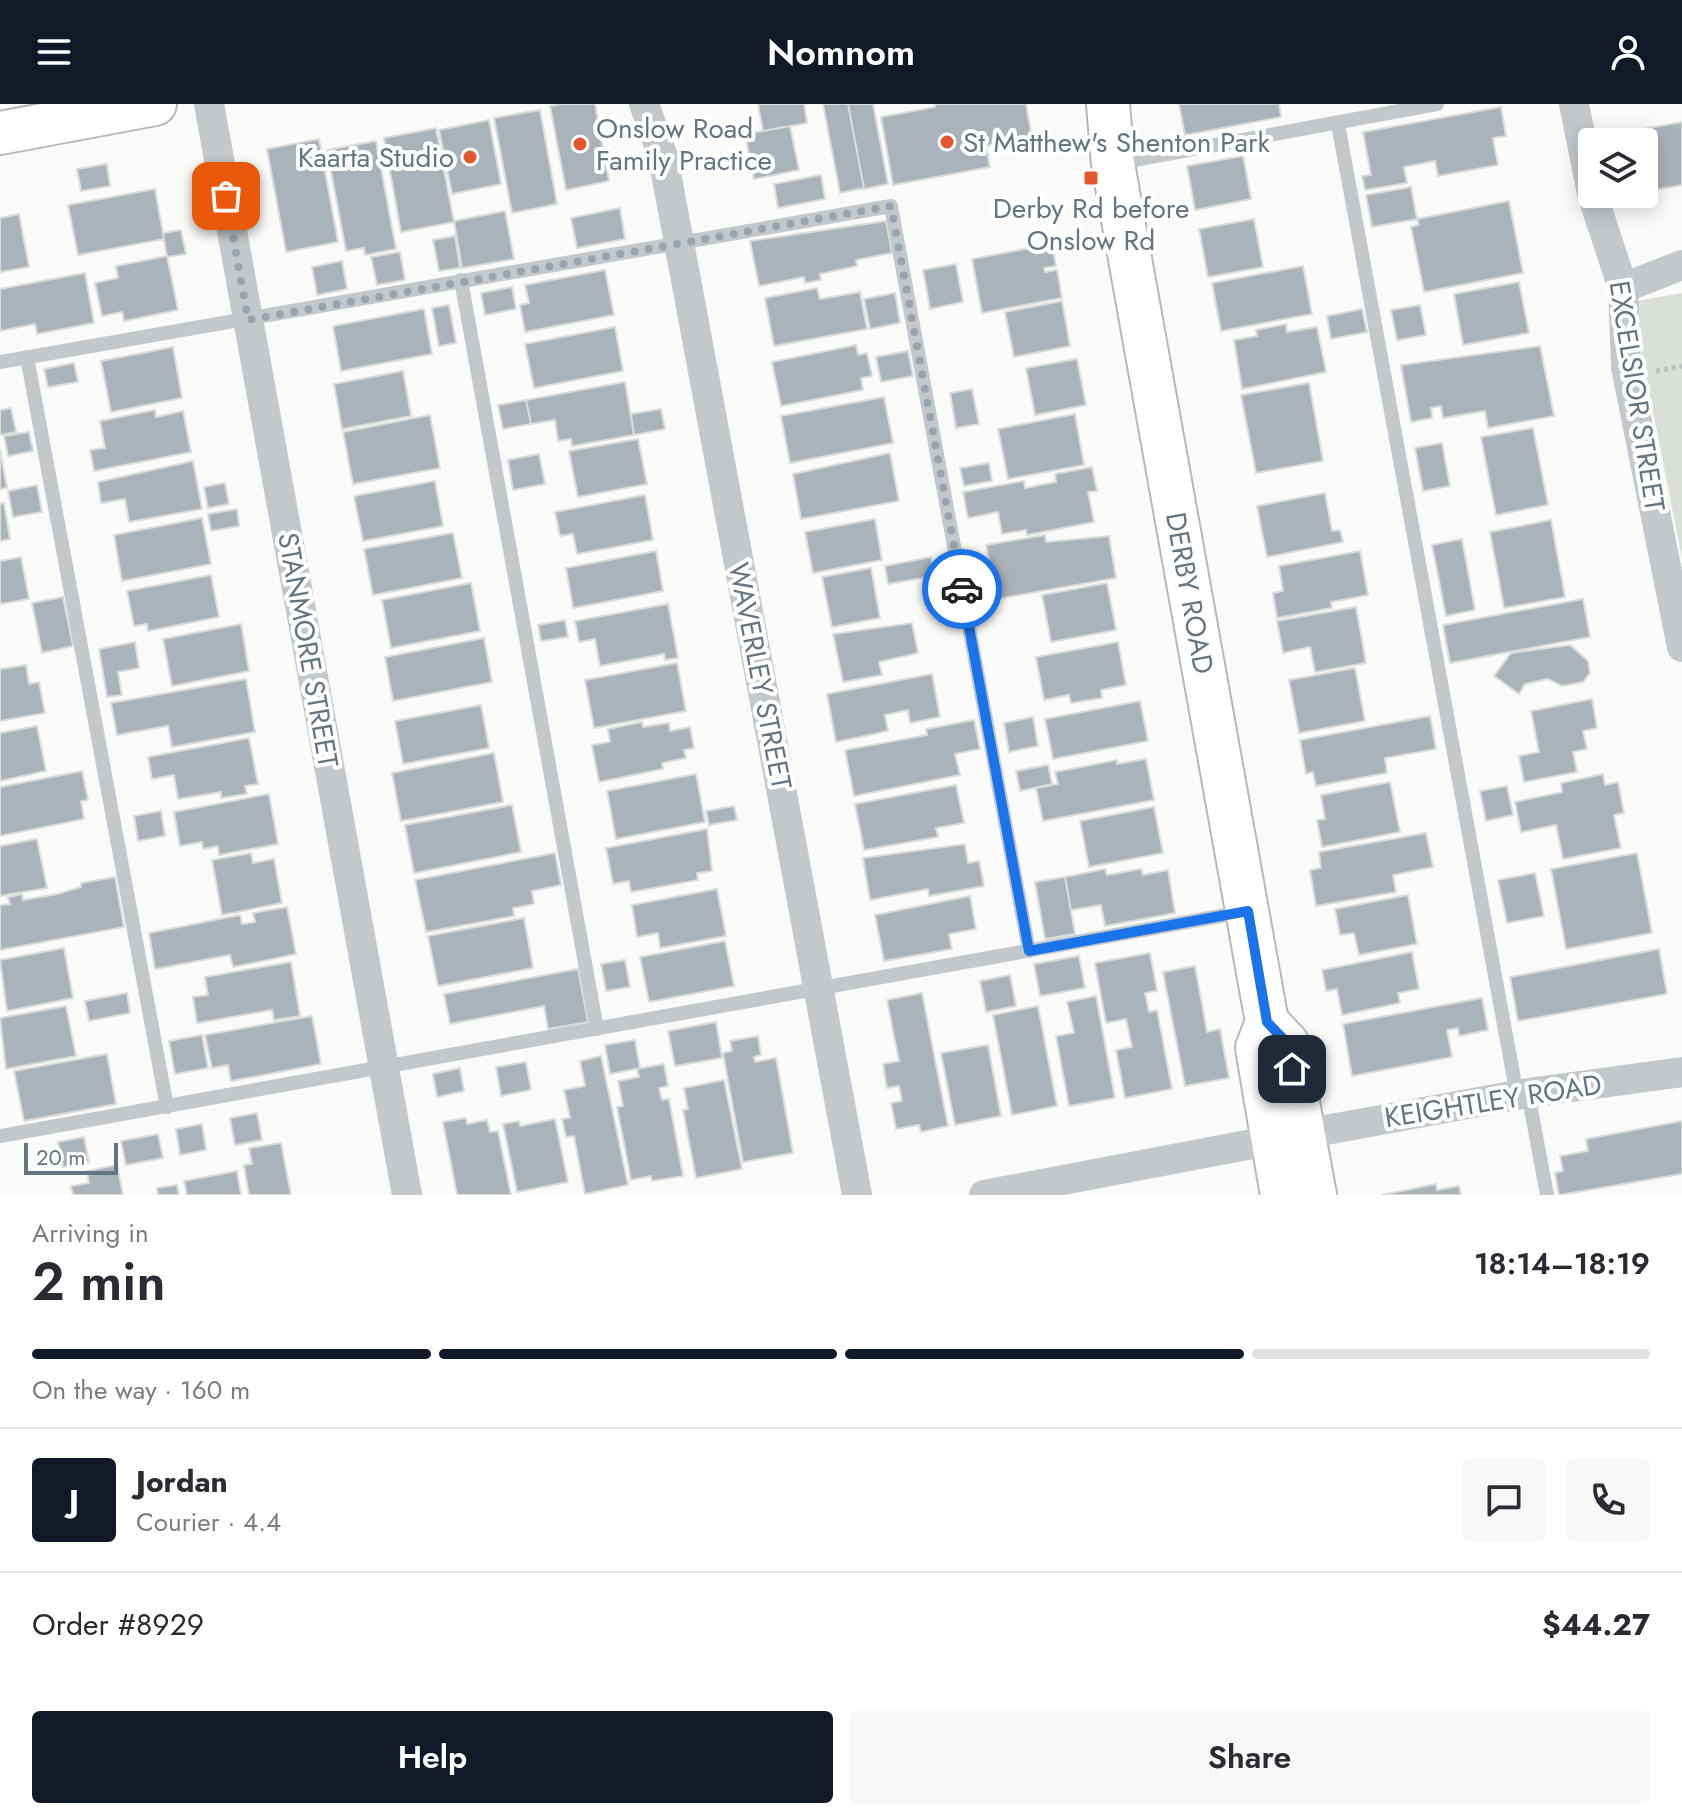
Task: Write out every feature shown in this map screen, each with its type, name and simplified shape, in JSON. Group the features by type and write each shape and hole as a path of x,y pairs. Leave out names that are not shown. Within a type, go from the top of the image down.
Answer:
{"street":[{"path":"25,125 155,104"},
{"name":"STANMORE STREET","path":"209,104 407,1195"},
{"name":"WAVERLEY STREET","path":"644,104 663,157 857,1195"},
{"name":"WAVERLEY STREET","path":"662,104 663,157"},
{"name":"DERBY ROAD","path":"1091,104 1113,164"},
{"name":"DERBY ROAD","path":"1108,104 1113,164 1267,1022 1287,1043 1288,1137 1282,1195"},
{"name":"EXCELSIOR STREET","path":"1574,104 1579,128"},
{"name":"EXCELSIOR STREET","path":"1597,208 1623,288 1626,367 1682,647"},
{"path":"1623,288 1682,265"},
{"name":"KEIGHTLEY ROAD","path":"984,1195 1523,1094 1682,1072"},
{"name":"DERBY ROAD","path":"1288,1137 1315,1195"}],"lane":[{"path":"1113,164 1437,104"},
{"path":"1338,124 1523,1094 1547,1195"},
{"path":"0,362 891,206 1029,951"},
{"path":"461,280 597,1029"},
{"path":"27,357 167,1107"},
{"path":"0,1136 1248,911"}],"shaded area":[{"path":"1682,293 1682,558 1631,302"}],"building":[{"name":"Onslow Road Family Practice","path":"595,104 609,181 566,190 550,106"},
{"path":"758,104 804,104 807,123 763,131"},
{"path":"823,104 848,104 864,188 840,193"},
{"path":"848,104 873,104 888,184 864,189"},
{"name":"St Matthew's Shenton Park","path":"935,104 1026,104 1032,138 986,146 990,167 893,185 881,117 935,107"},
{"path":"1179,104 1279,104 1281,117 1185,135"},
{"path":"1501,107 1506,136 1493,138 1498,165 1438,176 1435,161 1404,167 1407,183 1365,190 1362,176 1371,175 1363,132"},
{"path":"540,110 557,204 512,213 494,118"},
{"name":"Kaarta Studio","path":"489,120 501,184 452,194 439,130"},
{"path":"1682,122 1682,185 1658,189 1658,128 1648,128"},
{"path":"790,126 799,170 754,179 745,134"},
{"path":"436,128 454,222 401,232 384,138"},
{"path":"319,139 338,242 286,252 267,149"},
{"path":"376,141 396,249 365,255 364,248 346,251 327,150"},
{"path":"1243,156 1251,199 1195,210 1187,166"},
{"path":"107,164 110,186 81,191 77,169"},
{"path":"821,175 825,199 778,208 774,184"},
{"path":"1411,187 1417,219 1372,227 1366,195"},
{"path":"155,189 164,239 78,255 68,205"},
{"path":"1509,201 1523,273 1424,292 1411,227 1419,225 1417,219"},
{"path":"620,208 625,239 577,248 571,218"},
{"path":"505,211 514,259 462,268 454,221"},
{"path":"19,214 29,267 0,272 0,218"},
{"path":"1254,219 1263,267 1208,277 1199,229"},
{"path":"886,221 892,253 856,260 857,266 820,274 821,280 805,283 804,277 759,286 750,241"},
{"path":"181,230 186,254 167,257 163,233"},
{"path":"455,236 460,268 439,271 433,240"},
{"path":"1052,244 1056,266 1044,268 1045,272 1057,270 1062,298 982,313 972,259"},
{"path":"400,252 405,280 377,285 371,257"},
{"path":"167,256 178,310 124,321 122,312 102,316 95,283 118,278 116,266"},
{"path":"342,261 347,289 317,295 312,267"},
{"path":"956,264 963,302 930,309 923,270"},
{"path":"1303,266 1312,314 1221,331 1212,283"},
{"path":"605,270 614,315 525,332 520,305 529,303 525,285"},
{"path":"85,273 94,323 37,334 35,324 0,331 0,289"},
{"path":"1519,282 1529,333 1463,345 1454,294"},
{"path":"512,287 516,309 485,315 481,293"},
{"path":"817,288 820,299 860,292 867,329 774,346 765,298"},
{"path":"895,293 900,323 870,329 864,299"},
{"path":"1062,301 1070,346 1014,357 1005,312"},
{"path":"449,305 456,343 439,346 432,308"},
{"path":"1420,305 1426,335 1397,340 1391,310"},
{"path":"424,309 432,354 341,371 333,326"},
{"path":"1362,309 1367,332 1331,339 1327,316"},
{"path":"1286,324 1287,332 1317,327 1326,372 1242,389 1234,340 1257,336 1256,330"},
{"path":"615,327 623,371 534,388 525,344"},
{"path":"856,345 858,355 867,353 872,376 861,378 863,390 781,406 772,362"},
{"path":"1540,346 1554,416 1488,428 1485,411 1443,418 1441,406 1431,408 1432,418 1411,422 1401,365"},
{"path":"173,347 182,398 111,412 101,361"},
{"path":"908,351 913,376 881,382 876,357"},
{"path":"1077,359 1086,405 1035,415 1026,368"},
{"path":"74,363 78,382 48,387 44,369"},
{"path":"403,371 411,416 342,429 334,384"},
{"path":"625,382 634,435 572,446 571,439 558,441 555,420 531,424 526,400"},
{"path":"1309,383 1323,461 1256,473 1241,395"},
{"path":"972,389 979,424 956,428 950,393"},
{"path":"884,397 893,443 790,463 781,416"},
{"path":"526,400 531,424 503,429 498,405"},
{"path":"11,408 16,432 0,435 0,410"},
{"path":"661,409 665,429 634,435 631,414"},
{"path":"155,410 156,417 183,411 191,452 94,471 90,450 105,448 100,421"},
{"path":"1075,414 1084,465 1008,479 998,429"},
{"path":"430,415 440,468 353,484 343,432"},
{"path":"1533,428 1548,505 1496,515 1481,437"},
{"path":"29,432 33,451 8,456 4,436"},
{"path":"638,439 647,484 578,497 569,451"},
{"path":"1442,443 1450,486 1423,491 1415,448"},
{"path":"0,450 7,488 0,489"},
{"path":"890,453 899,501 801,519 793,474"},
{"path":"539,454 545,484 513,490 508,460"},
{"path":"193,461 202,509 129,522 125,499 101,503 98,482"},
{"path":"989,463 992,481 964,486 960,468"},
{"path":"1092,467 1097,491 1088,492 1094,522 1027,535 1026,530 1002,534 998,512 968,518 963,492 1024,481 1025,488 1056,482 1055,474"},
{"path":"435,481 443,526 363,541 354,496"},
{"path":"225,483 229,504 208,508 204,487"},
{"path":"37,485 42,512 13,517 8,491"},
{"path":"1325,493 1332,531 1340,530 1343,542 1267,557 1257,506"},
{"path":"645,495 653,540 577,554 573,534 560,536 555,512"},
{"path":"4,503 10,539 0,541 0,504"},
{"path":"237,509 239,526 211,531 208,514"},
{"path":"202,518 211,564 122,581 114,535"},
{"path":"875,519 882,560 813,573 805,532"},
{"path":"1551,520 1565,597 1504,608 1490,532"},
{"path":"453,533 462,578 373,595 364,549"},
{"path":"1045,535 1046,542 1109,536 1116,578 996,599 986,545"},
{"path":"1462,539 1475,610 1446,616 1432,545"},
{"path":"656,551 663,591 573,608 566,568"},
{"path":"1360,551 1368,595 1331,602 1332,608 1277,618 1273,593 1283,591 1279,566"},
{"path":"21,557 29,599 0,604 0,561"},
{"path":"931,557 934,576 888,584 885,566"},
{"path":"871,568 880,618 832,627 822,577"},
{"path":"211,575 219,617 148,631 147,624 134,626 127,591"},
{"path":"471,583 480,631 391,648 382,600"},
{"path":"1107,583 1116,630 1051,642 1042,595"},
{"path":"63,597 73,646 42,653 32,603"},
{"path":"1583,599 1590,637 1450,663 1443,625"},
{"path":"668,604 678,658 665,660 664,654 600,666 595,639 579,642 575,621"},
{"path":"1356,607 1366,663 1315,672 1310,647 1283,653 1277,621"},
{"path":"565,620 568,637 541,641 538,625"},
{"path":"912,623 918,653 879,662 882,675 843,682 833,634"},
{"path":"241,624 249,671 172,686 163,639"},
{"path":"484,638 492,682 393,701 385,657"},
{"path":"135,642 139,668 118,672 122,695 107,697 99,649"},
{"path":"1118,642 1126,685 1101,690 1102,698 1071,703 1069,695 1044,700 1036,657"},
{"path":"1570,645 1588,661 1590,673 1583,682 1562,686 1548,679 1525,684 1519,694 1494,676 1511,653"},
{"path":"677,663 686,711 594,728 585,680"},
{"path":"26,665 29,684 39,682 45,713 0,721 0,669"},
{"path":"1355,668 1365,721 1299,733 1289,680"},
{"path":"932,674 940,717 910,723 908,710 885,715 888,731 836,742 827,694"},
{"path":"246,679 255,732 172,747 168,726 117,735 111,703"},
{"path":"1592,699 1597,728 1583,731 1587,749 1573,752 1577,772 1524,782 1519,756 1539,752 1531,711"},
{"path":"1140,701 1148,741 1053,759 1045,719"},
{"path":"481,705 489,748 403,764 395,721"},
{"path":"1430,716 1436,749 1385,758 1387,773 1316,786 1313,772 1306,774 1300,740"},
{"path":"1033,717 1038,746 1009,752 1004,723"},
{"path":"974,720 980,749 955,754 960,775 854,796 845,750 927,735 926,729"},
{"path":"642,722 643,727 669,723 670,731 690,727 694,748 684,750 686,758 662,763 663,769 599,782 592,745 610,742 608,729"},
{"path":"37,726 46,771 0,781 0,733"},
{"path":"249,738 258,784 245,786 247,794 221,798 221,792 178,799 174,775 152,779 148,757"},
{"path":"494,753 503,802 401,821 392,773"},
{"path":"1146,759 1154,800 1043,821 1036,788 1058,784 1055,772 1117,760 1117,764"},
{"path":"1048,765 1052,784 1020,791 1016,771"},
{"path":"82,771 88,800 81,801 84,819 0,836 0,787"},
{"path":"696,774 705,822 616,839 607,791"},
{"path":"1603,774 1605,785 1618,782 1624,813 1614,815 1621,848 1563,859 1556,825 1521,832 1515,802 1562,792 1561,783"},
{"path":"1390,782 1400,832 1322,847 1317,820 1325,819 1321,795"},
{"path":"956,785 964,823 936,828 938,837 864,850 855,804"},
{"path":"1507,786 1513,815 1486,821 1480,791"},
{"path":"269,794 278,844 219,855 218,846 203,849 202,842 180,846 174,812"},
{"path":"512,805 521,852 414,873 405,825"},
{"path":"734,806 737,820 709,825 706,811"},
{"path":"1154,807 1163,853 1089,867 1080,821"},
{"path":"161,811 165,836 138,841 134,816"},
{"path":"707,829 712,871 697,873 698,880 631,892 629,881 613,884 606,848"},
{"path":"1426,833 1433,867 1393,875 1396,892 1316,906 1310,870 1321,868 1319,852"},
{"path":"37,839 47,888 0,896 0,846"},
{"path":"965,844 968,863 979,861 984,886 929,896 928,889 870,900 863,858"},
{"path":"251,853 253,863 274,859 282,903 222,915 212,860"},
{"path":"555,853 561,885 532,891 534,904 513,908 514,916 426,932 415,880"},
{"path":"1637,853 1652,933 1566,949 1551,869"},
{"path":"1105,869 1107,875 1141,869 1143,875 1168,870 1175,913 1105,926 1101,905 1071,910 1065,877"},
{"path":"1535,873 1544,916 1507,923 1498,880"},
{"path":"115,877 124,927 0,950 0,905 10,904 8,897 22,894 23,900 58,894 81,887 81,883"},
{"path":"1065,877 1075,934 1045,939 1035,882"},
{"path":"717,889 726,936 660,948 658,933 637,937 632,905"},
{"path":"1408,895 1417,944 1359,955 1354,933 1340,935 1335,909"},
{"path":"970,896 976,929 949,934 952,949 884,961 875,915"},
{"path":"287,907 296,954 233,967 230,955 155,969 149,933 240,915 242,924 255,922 253,913"},
{"path":"524,918 533,968 438,986 428,936"},
{"path":"725,941 734,986 649,1002 640,957"},
{"path":"64,948 73,998 7,1011 0,960"},
{"path":"1659,949 1667,994 1518,1021 1510,977"},
{"path":"1412,952 1419,989 1398,993 1400,1003 1342,1015 1337,989 1326,991 1322,970"},
{"path":"1150,953 1157,991 1145,993 1149,1012 1157,1010 1172,1089 1125,1098 1116,1050 1132,1047 1126,1019 1106,1023 1095,963"},
{"path":"1079,956 1085,988 1040,996 1034,964"},
{"path":"625,960 630,987 606,991 601,964"},
{"path":"291,962 300,1016 274,1020 272,1010 197,1023 193,997 208,995 205,977"},
{"path":"1195,966 1207,1032 1220,1029 1229,1078 1185,1086 1163,972"},
{"path":"578,969 588,1022 548,1029 544,1006 450,1024 444,994"},
{"path":"1010,975 1016,1006 986,1012 980,981"},
{"path":"127,993 130,1013 89,1021 85,1001"},
{"path":"922,993 948,1126 921,1132 919,1125 896,1129 891,1103 902,1101 899,1086 887,1088 883,1064 899,1061 887,1000"},
{"path":"1096,996 1115,1098 1069,1106 1056,1036 1074,1033 1067,1002"},
{"path":"1482,998 1488,1030 1459,1036 1458,1028 1447,1030 1452,1057 1352,1076 1343,1024"},
{"path":"66,1006 76,1056 6,1069 0,1018"},
{"path":"1038,1006 1057,1106 1012,1115 993,1015"},
{"path":"312,1016 321,1064 231,1081 228,1065 212,1068 205,1035"},
{"path":"716,1022 722,1058 675,1066 668,1031"},
{"path":"202,1035 208,1068 175,1074 169,1041"},
{"path":"758,1036 761,1055 754,1057 755,1062 776,1058 793,1153 743,1162 723,1053 732,1051 730,1041"},
{"path":"635,1040 640,1068 610,1074 605,1045"},
{"path":"988,1045 1001,1116 955,1125 941,1053"},
{"path":"107,1054 116,1104 24,1121 14,1071"},
{"path":"601,1056 628,1185 585,1194 574,1136 566,1137 562,1119 570,1118 564,1090 585,1086 580,1061"},
{"path":"526,1062 531,1090 501,1096 496,1067"},
{"path":"664,1064 668,1086 659,1088 662,1100 669,1099 683,1176 652,1181 651,1176 631,1180 617,1107 623,1106 618,1081 639,1077 637,1069"},
{"path":"460,1068 464,1091 437,1097 433,1074"},
{"path":"724,1080 742,1169 696,1178 683,1110 688,1109 684,1088"},
{"path":"257,1113 262,1140 235,1145 230,1118"},
{"path":"466,1118 467,1124 487,1120 490,1132 498,1131 511,1195 457,1195 443,1122"},
{"path":"555,1119 568,1182 517,1192 503,1124 519,1121 520,1126"},
{"path":"1682,1121 1682,1174 1559,1195 1555,1173 1563,1171 1560,1156 1588,1151 1586,1139"},
{"path":"202,1124 206,1150 180,1155 176,1129"},
{"path":"158,1134 163,1158 126,1165 121,1141"},
{"path":"84,1137 89,1162 63,1167 58,1142"},
{"path":"281,1143 291,1195 249,1195 244,1165 252,1164 249,1148"},
{"path":"117,1165 123,1195 73,1195 71,1186 89,1183 87,1171"},
{"path":"237,1171 241,1195 187,1195 184,1181"},
{"path":"1436,1184 1437,1190 1459,1186 1461,1195 1382,1195"},
{"path":"177,1185 179,1195 158,1195 157,1188"}],"way so far":[{"path":"226,196 248,320 679,241 891,206 962,589"}],"place":[{"name":"St Matthew's Shenton Park","path":"947,142"},
{"name":"Onslow Road Family Practice","path":"580,144"},
{"name":"Kaarta Studio","path":"470,157"},
{"name":"Derby Rd before Onslow Rd","path":"1091,178"}],"route":[{"path":"962,589 1029,951 1248,911 1267,1022 1287,1043 1292,1069"}]}
